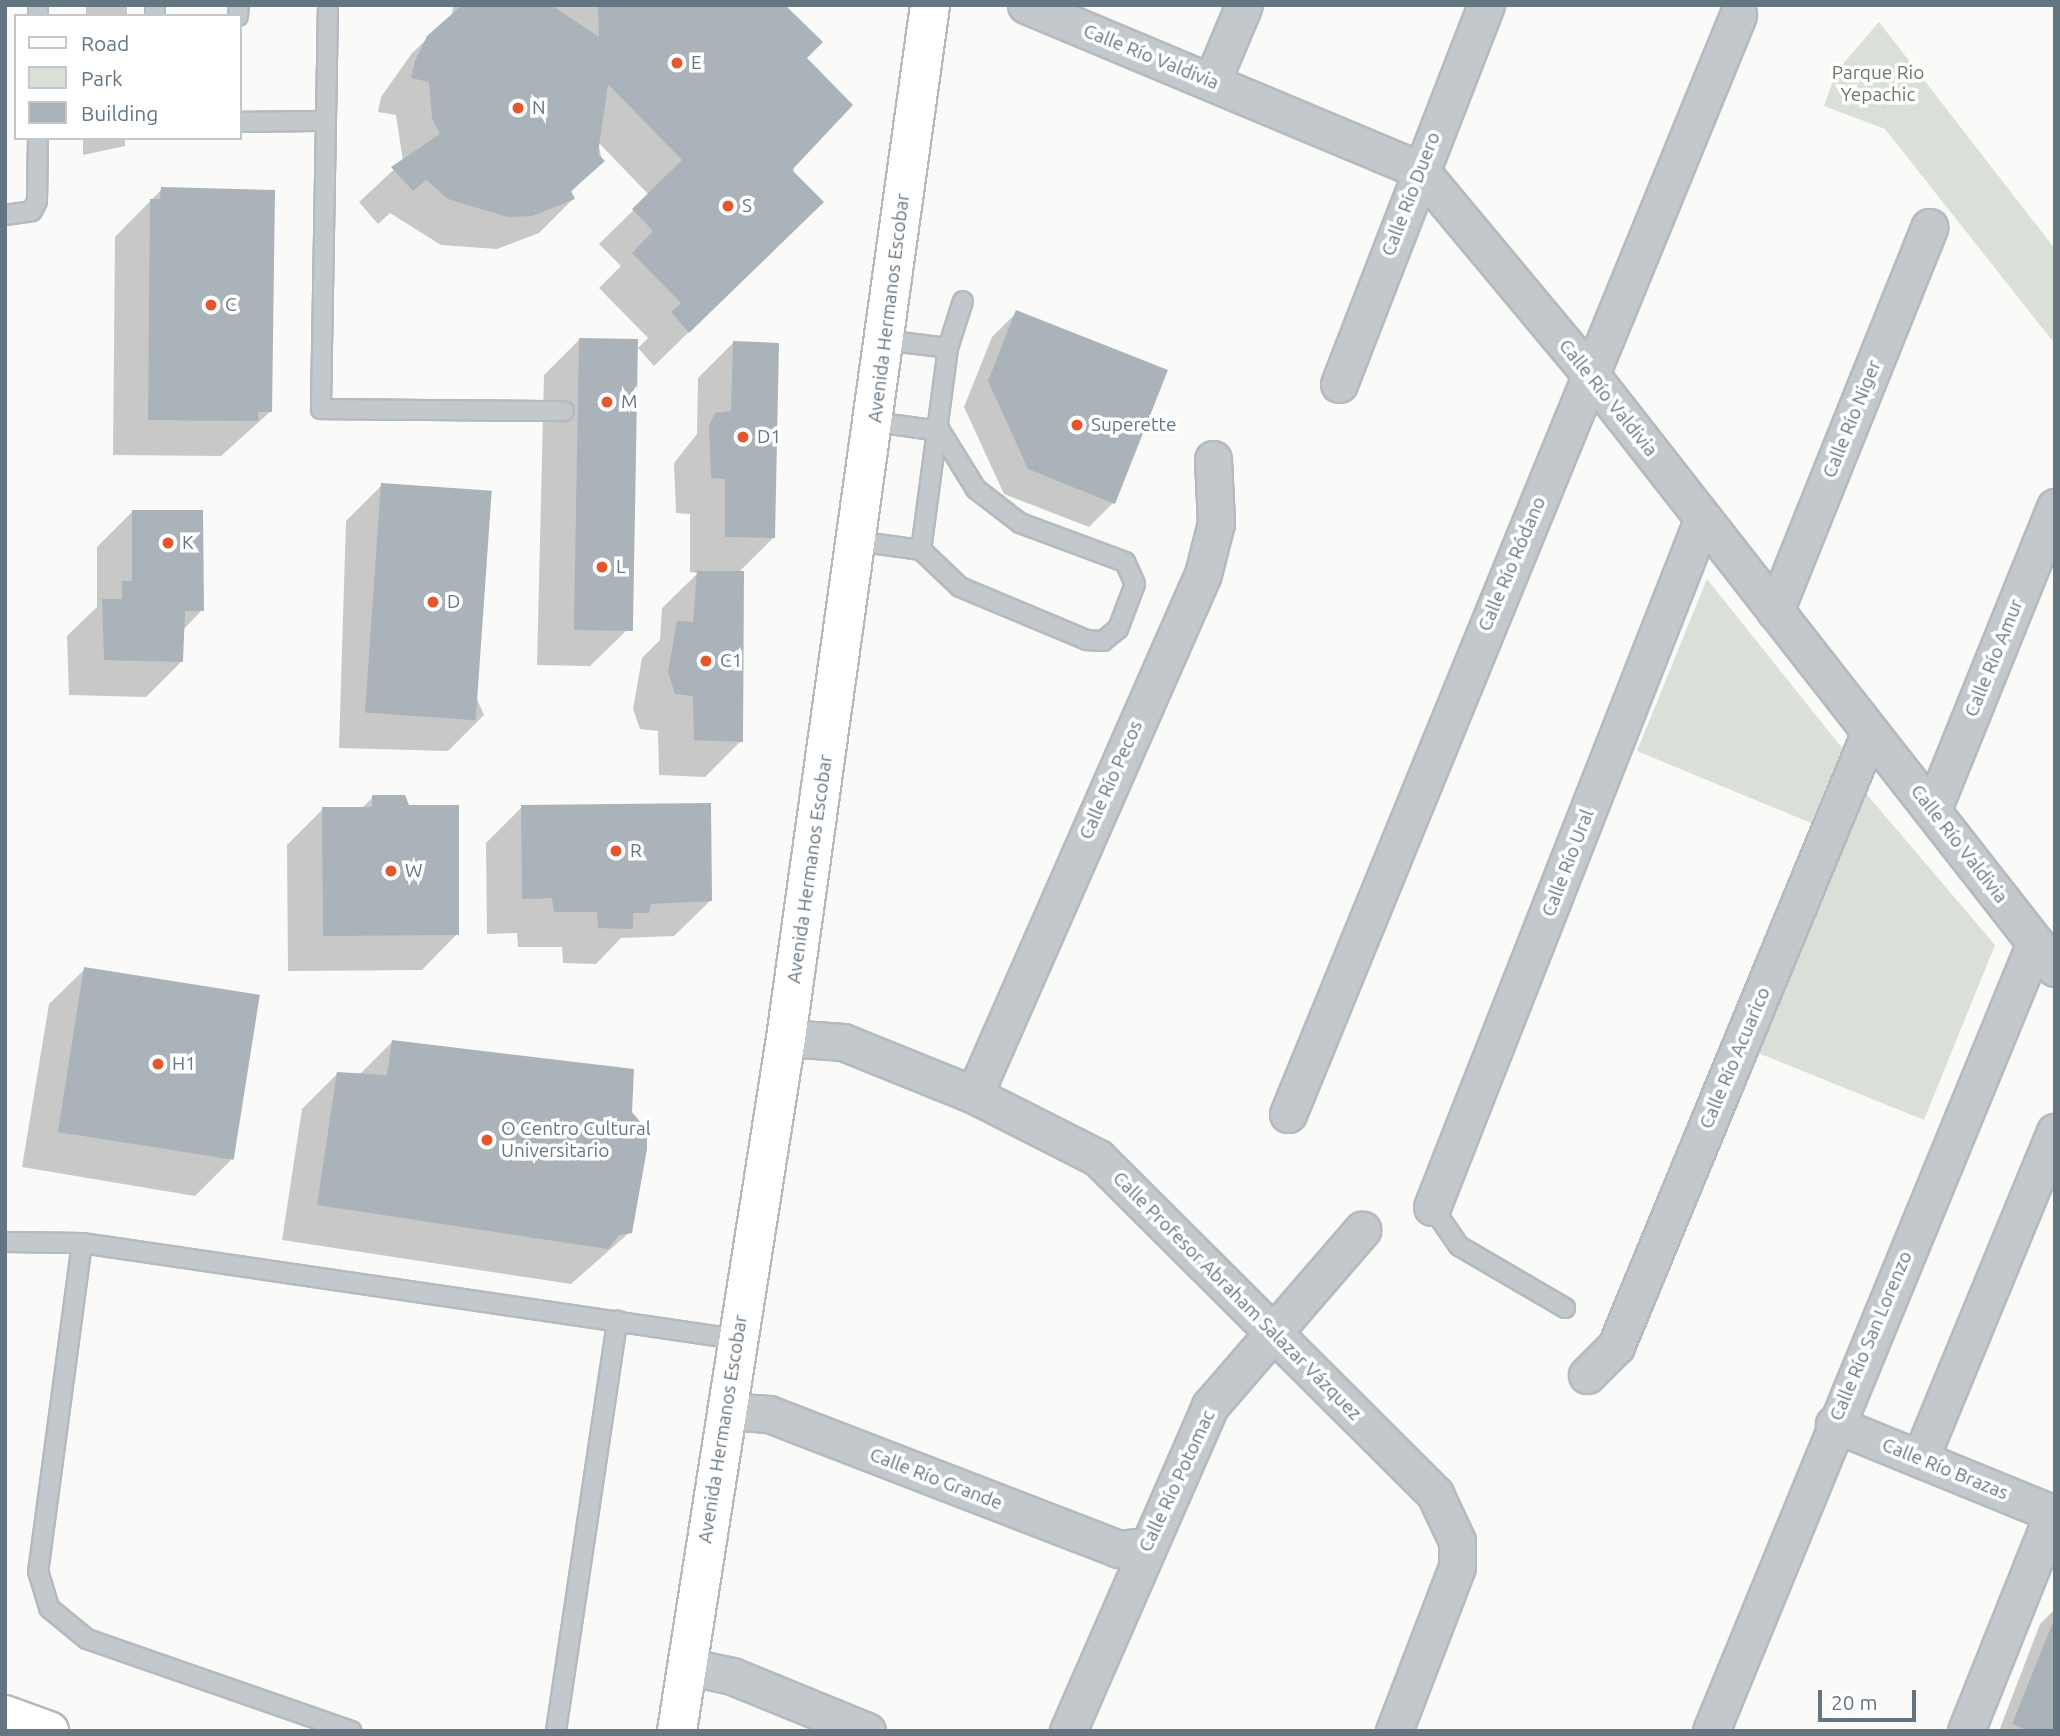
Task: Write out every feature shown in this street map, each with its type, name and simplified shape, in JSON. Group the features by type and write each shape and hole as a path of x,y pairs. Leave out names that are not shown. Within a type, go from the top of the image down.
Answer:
{"main road":[{"name":"Avenida Hermanos Escobar","path":"677,1731 735,1339 786,1038 874,422 930,5"},
{"path":"5,1715 49,1731"}],"street":[{"name":"Calle Río Valdivia","path":"1026,5 1420,170 1591,375 2045,955"},
{"path":"1212,81 1244,5"},
{"name":"Calle Río Duero","path":"1339,384 1486,5"},
{"name":"Calle Río Ródano","path":"1288,1114 1738,15"},
{"name":"Calle Río Niger","path":"1775,611 1929,227"},
{"name":"Calle Río Pecos","path":"974,1095 1203,574 1216,523 1213,459"},
{"name":"Calle Río Amur","path":"1933,809 2055,507"},
{"name":"Calle Río Ural","path":"1432,1207 1703,518"},
{"name":"Calle Río Acuarico","path":"1587,1375 1616,1346 1870,732"},
{"name":"Calle Río San Lorenzo","path":"1711,1731 1834,1424 2045,955"},
{"name":"Calle Profesor Abraham Salazar Vázquez","path":"786,1038 842,1042 974,1095 1098,1158 1435,1494 1457,1541 1449,1591 1394,1731"},
{"path":"1920,1459 2055,1132"},
{"name":"Calle Río Potomac","path":"1068,1731 1196,1429 1272,1329 1362,1230"},
{"name":"Calle Río Grande","path":"725,1411 769,1414 1118,1549 1146,1546"},
{"name":"Calle Río Brazas","path":"1834,1424 2054,1514"},
{"path":"1966,1731 2054,1514"},
{"path":"685,1666 732,1676 867,1731"}],"lane":[{"path":"328,5 321,409 565,411"},
{"path":"242,122 326,121"},
{"path":"5,215 32,211 37,201 37,140"},
{"path":"921,550 940,431 948,348 962,301"},
{"path":"883,340 948,348"},
{"path":"874,422 940,431"},
{"path":"856,541 921,550 960,587 1087,640 1103,641 1118,629 1135,584 1125,562 1020,523 976,489 940,431"},
{"path":"1432,1207 1459,1246 1565,1308"},
{"path":"5,1242 82,1243 735,1339"},
{"path":"82,1243 38,1571 49,1608 87,1639 351,1731"},
{"path":"556,1731 617,1321"}],"green space":[{"name":"Parque Rio Yepachic","path":"1879,22 2055,249 2055,344 1885,129 1824,106 1836,72"},
{"path":"1707,579 1842,748 1811,823 1637,751"},
{"path":"1863,790 1995,945 1924,1120 1756,1052"}],"building":[{"path":"462,5 551,5 599,37 598,5 785,5 823,42 807,58 853,105 792,170 824,202 689,333 671,312 681,303 632,253 653,231 632,209 682,160 608,84 598,154 605,161 571,191 575,199 532,216 508,217 448,199 426,180 413,191 391,167 440,134 432,118 429,82 411,78 415,61 427,36"},
{"name":"C","path":"161,187 275,190 272,412 258,412 258,421 148,420 150,199 160,199"},
{"name":"Superette","path":"1016,310 1168,370 1115,504 1028,469 988,381"},
{"path":"579,338 638,339 633,631 574,630"},
{"name":"D1","path":"733,341 779,343 775,538 725,537 725,479 711,478 709,426 715,413 731,411"},
{"name":"D","path":"381,483 492,491 476,720 365,712"},
{"name":"K","path":"132,510 203,510 204,611 185,611 183,662 104,660 102,599 122,599 122,581 132,581"},
{"name":"C1","path":"697,571 744,571 743,742 694,740 693,696 675,694 668,672 677,621 693,622"},
{"name":"W","path":"372,795 405,795 409,805 459,805 459,935 323,936 322,807 372,807"},
{"name":"R","path":"711,803 712,901 651,904 649,913 633,913 633,929 598,928 597,912 554,912 552,898 522,899 521,805"},
{"name":"H1","path":"84,967 260,995 234,1160 58,1132"},
{"name":"O Centro Cultural Universitario","path":"392,1040 634,1069 632,1112 647,1130 647,1149 632,1233 619,1235 608,1249 317,1205 337,1072 387,1075"},
{"path":"2055,1617 2055,1731 2029,1731 2012,1724"}],"place":[{"name":"E","path":"677,63"},
{"name":"N","path":"518,108"},
{"name":"S","path":"728,206"},
{"name":"C","path":"211,305"},
{"name":"M","path":"607,402"},
{"name":"Superette","path":"1077,425"},
{"name":"D1","path":"743,437"},
{"name":"K","path":"168,543"},
{"name":"L","path":"602,567"},
{"name":"D","path":"433,602"},
{"name":"C1","path":"706,661"},
{"name":"R","path":"616,851"},
{"name":"W","path":"391,871"},
{"name":"H1","path":"158,1064"},
{"name":"O Centro Cultural Universitario","path":"487,1140"}]}
